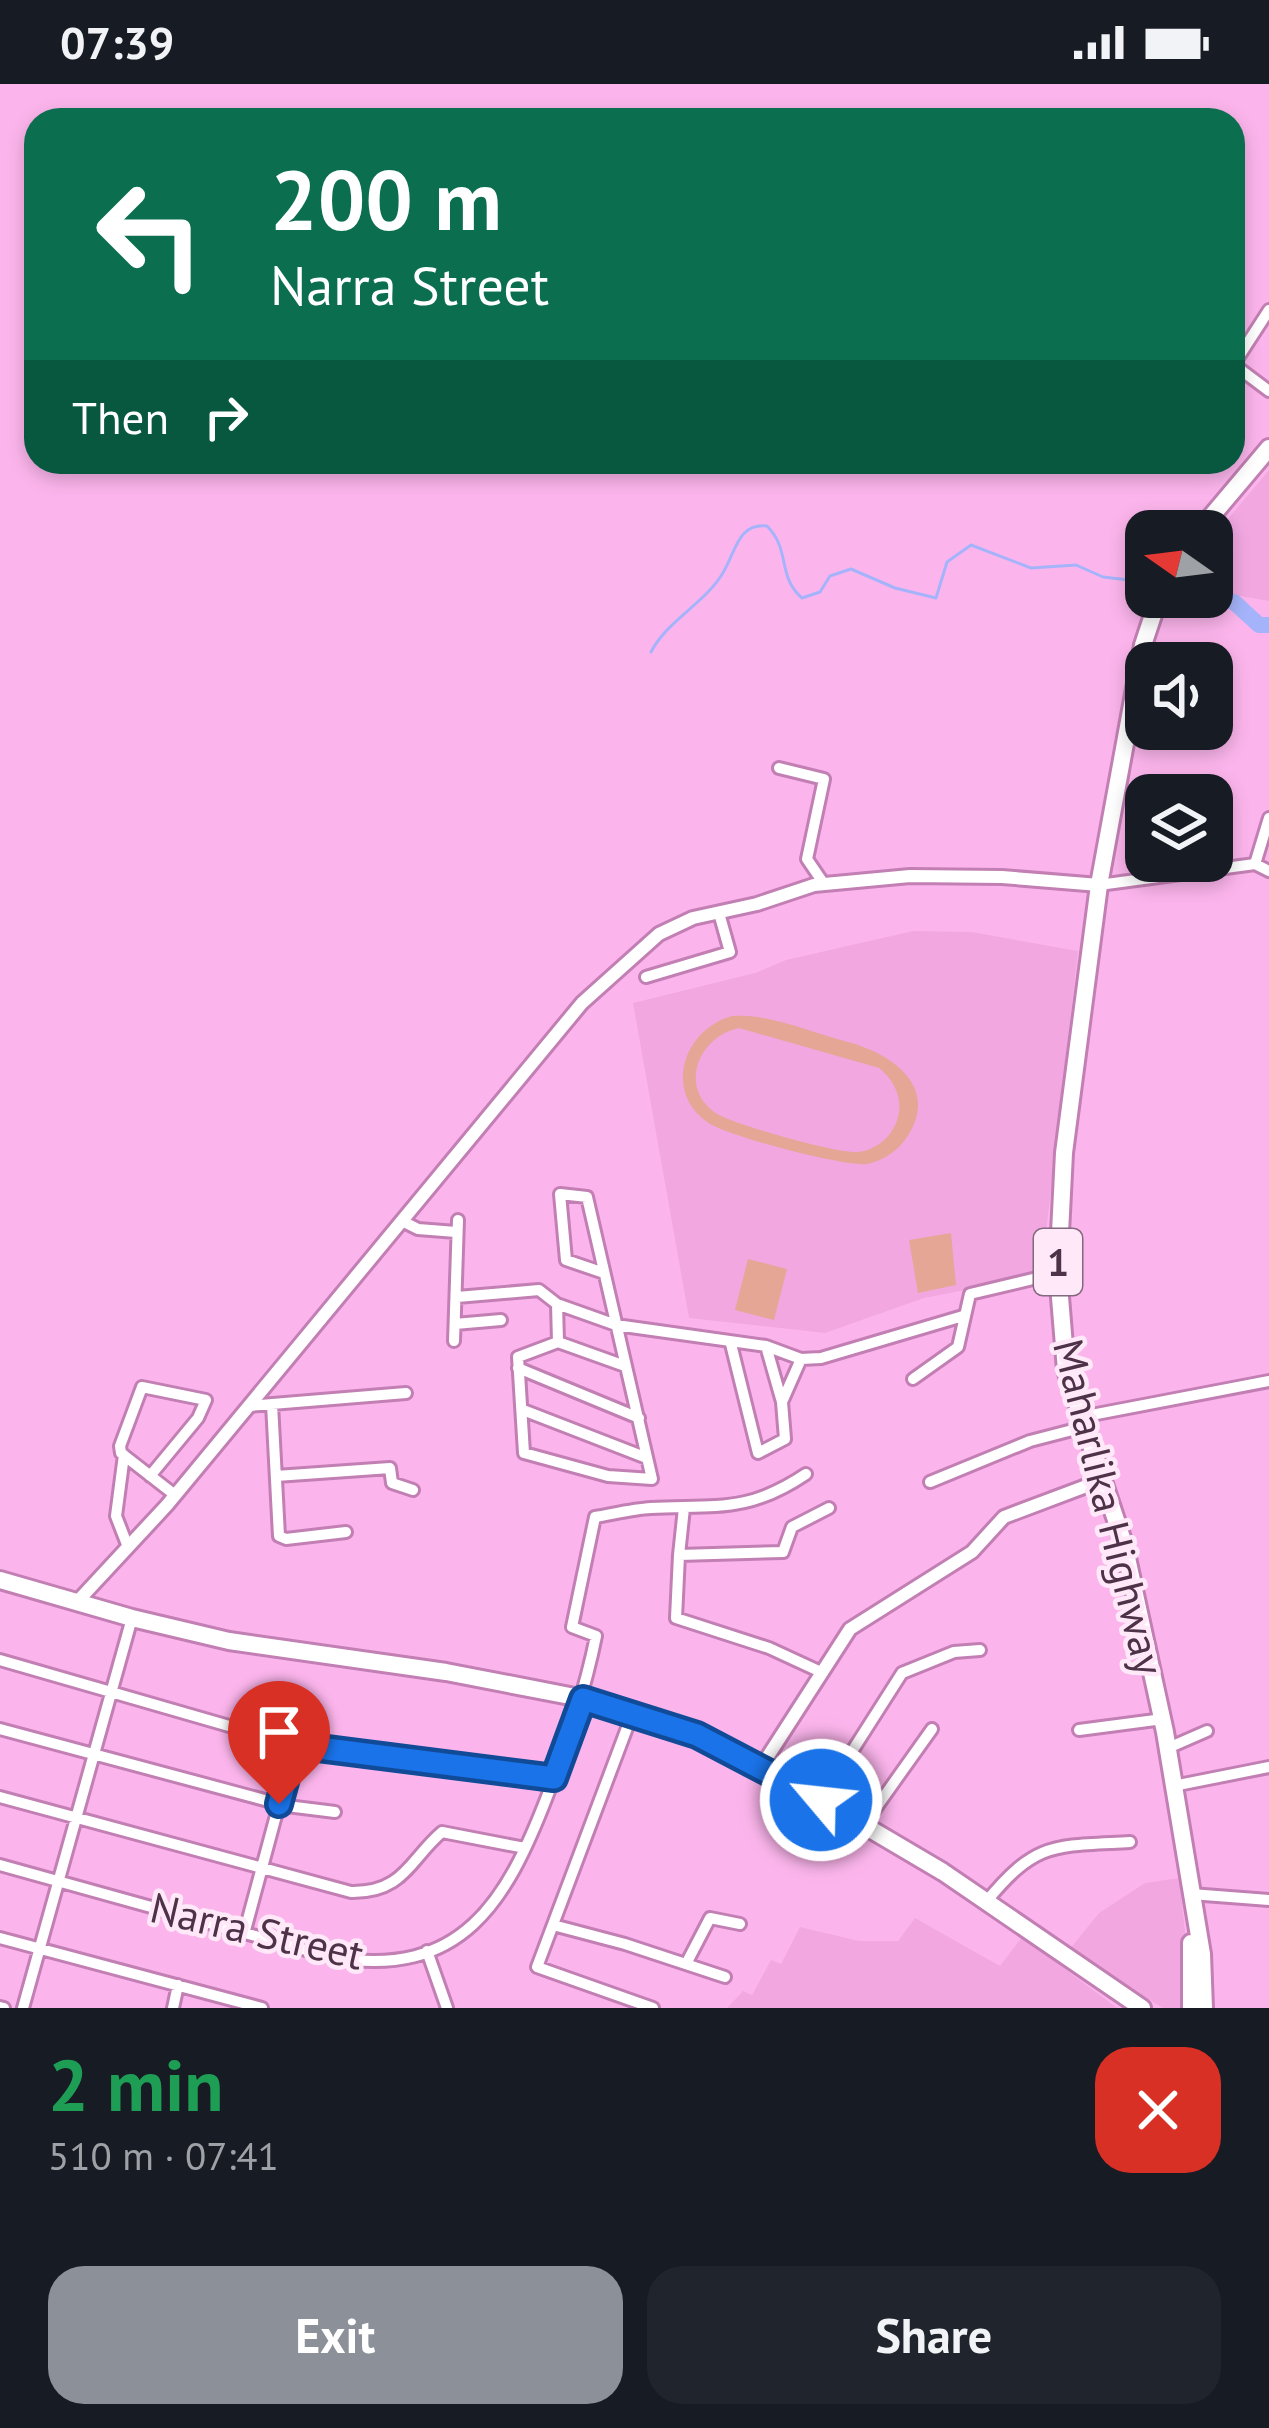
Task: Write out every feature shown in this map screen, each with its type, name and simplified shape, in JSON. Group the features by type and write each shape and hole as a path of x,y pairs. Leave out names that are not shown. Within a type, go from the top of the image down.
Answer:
{"main road":[{"path":"1217,510 1269,448"},
{"name":"Maharlika Highway","path":"1152,618 1099,886 1068,1113 1058,1273 1062,1350 1124,1544 1163,1719 1202,1954 1204,2008"},
{"path":"0,1580 229,1641 446,1672 583,1699 697,1735 821,1800 986,1902 1142,2008"},
{"name":"Maharlika Highway","path":"1191,2008 1194,1918"}],"street":[{"path":"1245,350 1269,310"},
{"path":"779,768 824,779 806,859 824,884"},
{"path":"1255,864 1269,818"},
{"path":"77,1602 175,1496 582,1004 659,934 693,919 824,884 889,877 1003,877 1099,886 1255,864 1269,871"},
{"path":"646,976 730,952 718,913"},
{"path":"604,1273 566,1260 560,1194 587,1197 652,1479 608,1476 524,1453 518,1357 557,1342 625,1366"},
{"path":"402,1221 418,1228 457,1226 454,1341"},
{"path":"913,1379 958,1347 970,1294 1058,1273"},
{"path":"457,1297 538,1290 557,1304 616,1325 766,1346 801,1359 821,1358 963,1316"},
{"path":"557,1304 557,1342"},
{"path":"455,1324 501,1320"},
{"path":"731,1343 758,1453 784,1439 782,1402 766,1346"},
{"path":"782,1402 801,1359"},
{"path":"518,1368 639,1418"},
{"path":"930,1482 1083,1422 1269,1381"},
{"path":"150,1476 198,1418 206,1400 142,1387 120,1447 124,1455 150,1476 175,1496"},
{"path":"249,1406 406,1393"},
{"path":"272,1404 281,1539 346,1532"},
{"path":"523,1410 647,1458"},
{"path":"124,1455 116,1516 128,1546"},
{"path":"276,1476 390,1468 395,1485 413,1490"},
{"path":"806,1474 744,1505 684,1508 676,1618 770,1648 821,1672"},
{"path":"761,1767 850,1629 972,1552 1004,1517 1105,1478"},
{"name":"Narra Street","path":"0,1865 352,1961 427,1951 466,1933 515,1875 583,1699 596,1636 572,1628 595,1517 684,1508"},
{"path":"679,1555 783,1552 792,1527 829,1508"},
{"path":"23,2008 132,1618"},
{"path":"821,1800 902,1673 954,1652 980,1650"},
{"path":"0,1660 295,1745 554,1778"},
{"path":"633,1712 537,1967 653,2008"},
{"path":"1079,1730 1163,1719"},
{"path":"0,1729 279,1804 335,1812"},
{"path":"863,1826 932,1729"},
{"path":"1168,1748 1207,1731"},
{"path":"244,1934 295,1745"},
{"path":"1173,1786 1269,1767"},
{"path":"0,1797 366,1892 407,1874 442,1832 525,1848"},
{"path":"986,1902 1031,1855 1056,1846 1130,1842"},
{"path":"1191,1894 1269,1900"},
{"path":"686,1964 710,1918 740,1924"},
{"path":"553,1925 725,1977"},
{"path":"0,1938 262,2008"},
{"path":"427,1951 447,2008"},
{"path":"173,2008 178,1985"}],"shaded area":[{"path":"1269,470 1269,601 1233,595 1233,513"},
{"path":"913,931 972,932 1078,951 1046,1233 1047,1274 924,1298 825,1333 689,1318 633,1003"},
{"path":"732,1016 761,1018 881,1055 915,1089 915,1121 905,1140 883,1158 855,1164 760,1142 707,1122 693,1109 683,1078 691,1047 715,1023","holes":["739,1028 879,1068 896,1090 898,1117 883,1141 858,1152 808,1144 723,1117 703,1101 697,1089 698,1063 704,1051"]},
{"path":"951,1233 956,1285 918,1293 909,1240"},
{"path":"748,1259 787,1269 774,1320 735,1310"},
{"path":"1179,1878 1186,1940 1186,2004 1182,2008 1163,2008 1069,1950 1099,1913 1145,1883"},
{"path":"915,1918 1000,1966 1022,1937 1117,2008 727,2008 743,1991 752,1995 771,1960 781,1964 800,1927 859,1941 898,1941"}],"waterway":[{"path":"651,652 713,586 743,535 757,526 767,526 774,535 789,581 802,598 820,592 830,576 851,569 895,588 936,598 947,562 971,545 1031,568 1076,565 1103,577 1125,580"},
{"path":"1233,602 1259,625 1269,625"}],"route":[{"path":"279,1804 295,1745 554,1778 583,1699 697,1735 821,1800"}]}
